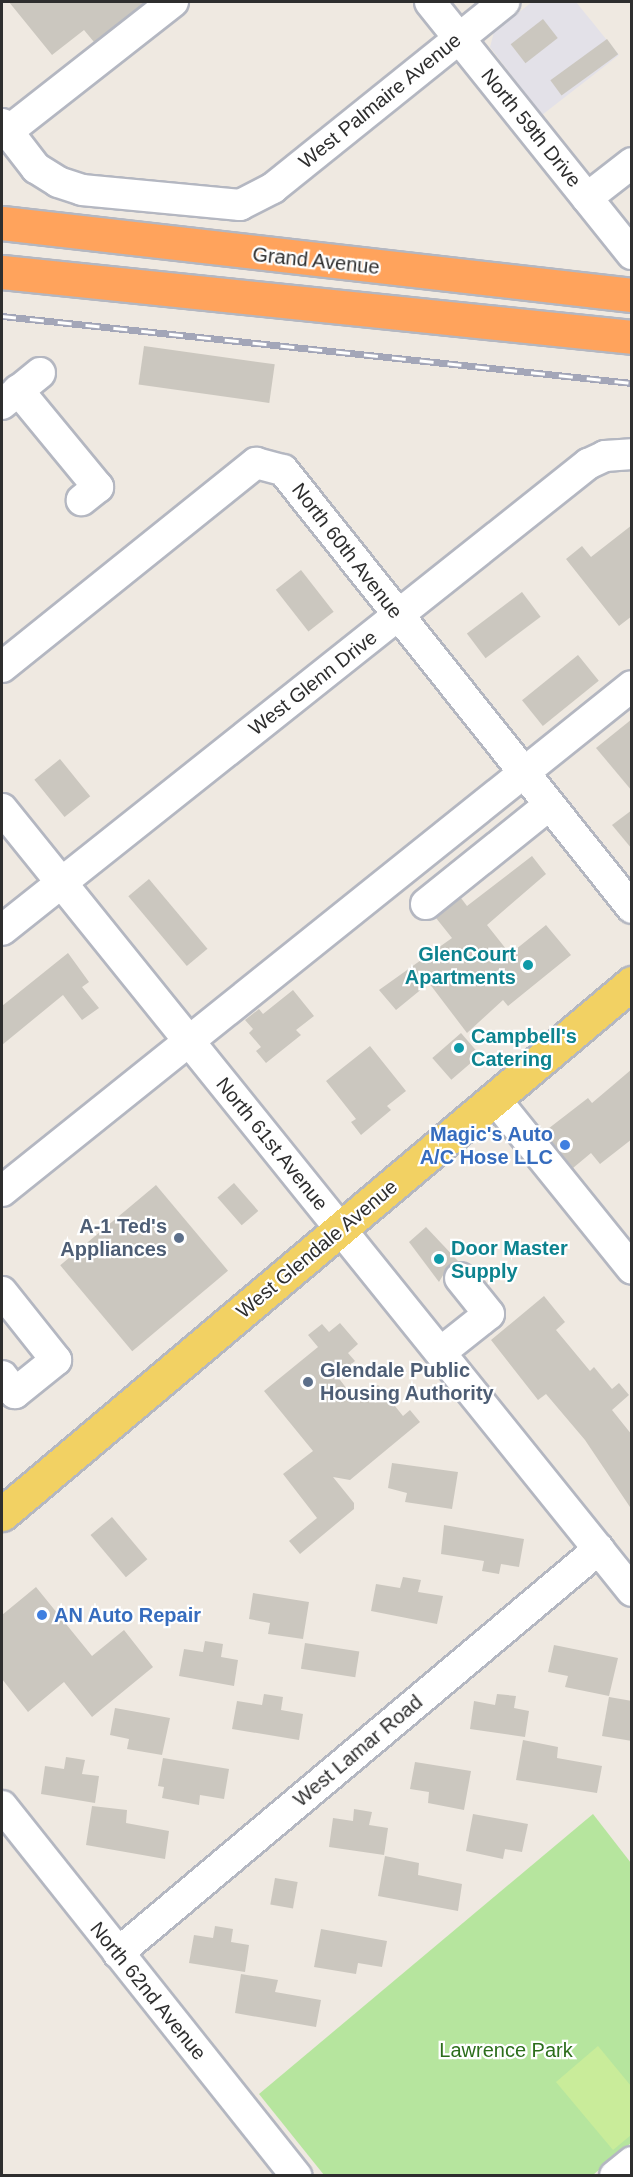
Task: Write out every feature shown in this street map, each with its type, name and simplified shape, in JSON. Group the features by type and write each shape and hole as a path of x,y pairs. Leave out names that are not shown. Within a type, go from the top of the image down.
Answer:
{"highway":[{"name":"Grand Avenue","path":"2,223 632,296"},
{"path":"2,272 632,337"}],"main road":[{"name":"West Glendale Avenue","path":"2,1514 632,983"}],"street":[{"path":"4,128 173,2"},
{"name":"North 59th Drive","path":"430,2 632,254"},
{"name":"West Palmaire Avenue","path":"4,128 36,168 58,182 82,189 225,204 255,200 504,2"},
{"path":"587,198 632,163"},
{"path":"20,389 98,487 81,500"},
{"name":"West Glenn Drive","path":"2,930 588,464 605,456 632,454"},
{"name":"North 60th Avenue","path":"2,666 256,463 283,470 632,908"},
{"path":"2,1191 632,687"},
{"path":"426,904 549,805"},
{"name":"North 61st Avenue","path":"2,809 632,1591"},
{"path":"495,1099 632,1269"},
{"path":"441,1352 489,1314 460,1278"},
{"path":"2,1292 56,1360 15,1393 2,1376"},
{"name":"West Lamar Road","path":"118,1953 599,1549"},
{"name":"North 62nd Avenue","path":"2,1806 296,2175"},
{"path":"615,2175 632,2162"}],"shaded area":[{"path":"532,2 576,2 619,55 542,115 490,47 494,32"}],"green space":[{"name":"Lawrence Park","path":"593,1814 631,1863 631,2143 593,2175 324,2175 259,2094"},
{"path":"598,2046 631,2086 631,2135 613,2150 556,2082"}],"building":[{"path":"9,2 146,2 94,42 84,30 52,55"},
{"path":"543,19 558,38 525,63 511,44"},
{"path":"607,39 618,54 562,96 550,80"},
{"path":"144,346 275,364 269,403 139,385"},
{"path":"632,525 632,616 619,626 566,559 582,546 591,557"},
{"path":"301,570 334,612 308,631 276,590"},
{"path":"522,592 541,617 486,658 467,634"},
{"path":"578,655 599,681 543,726 522,700"},
{"path":"632,719 632,791 596,748"},
{"path":"60,759 90,796 65,817 34,780"},
{"path":"632,810 632,849 612,825"},
{"path":"532,856 546,874 487,925 510,954 546,925 571,955 508,1006 503,1000 467,1033 429,983 396,1010 379,990 452,938 436,918 461,898 467,906"},
{"path":"149,879 207,949 187,966 128,896"},
{"path":"68,953 89,982 82,987 99,1008 82,1020 63,995 2,1045 2,1006"},
{"path":"293,990 314,1016 296,1030 301,1035 266,1063 256,1051 261,1047 249,1033 253,1029 245,1020 259,1009 263,1014"},
{"name":"Campbell's Catering","path":"461,1033 480,1055 451,1080 432,1058"},
{"path":"370,1046 406,1091 387,1106 391,1110 361,1135 351,1122 356,1119 326,1081"},
{"path":"632,1069 632,1139 600,1164 591,1153 573,1168 544,1132 588,1098 592,1103"},
{"path":"234,1183 258,1211 242,1225 217,1197"},
{"path":"156,1185 228,1271 132,1351 60,1265"},
{"name":"Door Master Supply","path":"426,1227 458,1261 449,1265 439,1282 409,1242"},
{"path":"544,1296 565,1322 556,1330 590,1371 594,1367 612,1389 619,1383 629,1395 612,1410 632,1435 632,1510 585,1440 546,1394 538,1400 491,1340"},
{"path":"340,1323 358,1344 348,1353 355,1361 337,1376 357,1402 378,1385 403,1416 410,1410 420,1422 350,1480 333,1477 354,1503 354,1509 300,1554 289,1541 317,1518 283,1474 313,1451 264,1391 318,1347 308,1335 322,1324 329,1332"},
{"path":"392,1463 458,1472 452,1509 405,1502 407,1493 388,1488"},
{"path":"112,1517 147,1559 126,1577 91,1535"},
{"path":"444,1525 524,1539 519,1567 501,1564 499,1574 482,1571 484,1561 441,1554"},
{"path":"403,1577 421,1580 418,1592 443,1596 437,1624 371,1611 376,1584 400,1588"},
{"path":"36,1587 92,1656 124,1630 153,1667 92,1717 64,1682 28,1712 2,1679 2,1615"},
{"path":"253,1593 309,1602 303,1639 268,1634 270,1623 249,1619"},
{"path":"205,1641 223,1644 221,1657 238,1660 234,1686 179,1676 184,1649 203,1652"},
{"path":"305,1643 359,1652 355,1677 301,1669"},
{"path":"554,1645 618,1658 609,1696 565,1687 568,1676 548,1672"},
{"path":"264,1694 283,1697 281,1710 303,1714 299,1740 232,1729 237,1701 262,1705"},
{"path":"497,1694 516,1696 514,1708 529,1711 525,1737 470,1729 474,1701 495,1705"},
{"path":"609,1697 632,1701 632,1741 602,1736"},
{"path":"115,1708 170,1718 162,1755 127,1749 129,1739 110,1735"},
{"path":"523,1740 558,1747 557,1758 602,1766 597,1793 516,1780"},
{"path":"66,1757 85,1760 82,1774 99,1776 95,1803 41,1794 45,1766 64,1769"},
{"path":"163,1758 229,1769 224,1799 200,1795 199,1805 162,1798 164,1787 158,1786"},
{"path":"415,1762 471,1771 464,1810 428,1803 429,1792 410,1789"},
{"path":"92,1806 127,1810 126,1823 169,1831 165,1859 86,1845"},
{"path":"354,1809 372,1812 369,1825 388,1828 384,1855 329,1847 333,1818 353,1821"},
{"path":"473,1814 528,1824 522,1852 505,1849 503,1859 466,1851"},
{"path":"385,1856 419,1863 418,1875 462,1884 458,1911 378,1896"},
{"path":"275,1878 298,1882 293,1909 270,1905"},
{"path":"215,1926 233,1929 231,1942 249,1945 245,1972 189,1963 194,1935 213,1938"},
{"path":"321,1929 387,1941 382,1967 358,1963 356,1974 314,1967"},
{"path":"241,1974 278,1980 275,1992 321,2000 316,2027 235,2013"}],"railway":[{"path":"2,316 632,383"}],"place":[{"name":"GlenCourt Apartments","path":"528,965"},
{"name":"Campbell's Catering","path":"459,1048"},
{"name":"Magic's Auto A/C Hose LLC","path":"565,1145"},
{"name":"A-1 Ted's Appliances","path":"179,1238"},
{"name":"Door Master Supply","path":"439,1259"},
{"name":"Glendale Public Housing Authority","path":"308,1382"},
{"name":"AN Auto Repair","path":"42,1615"}]}
